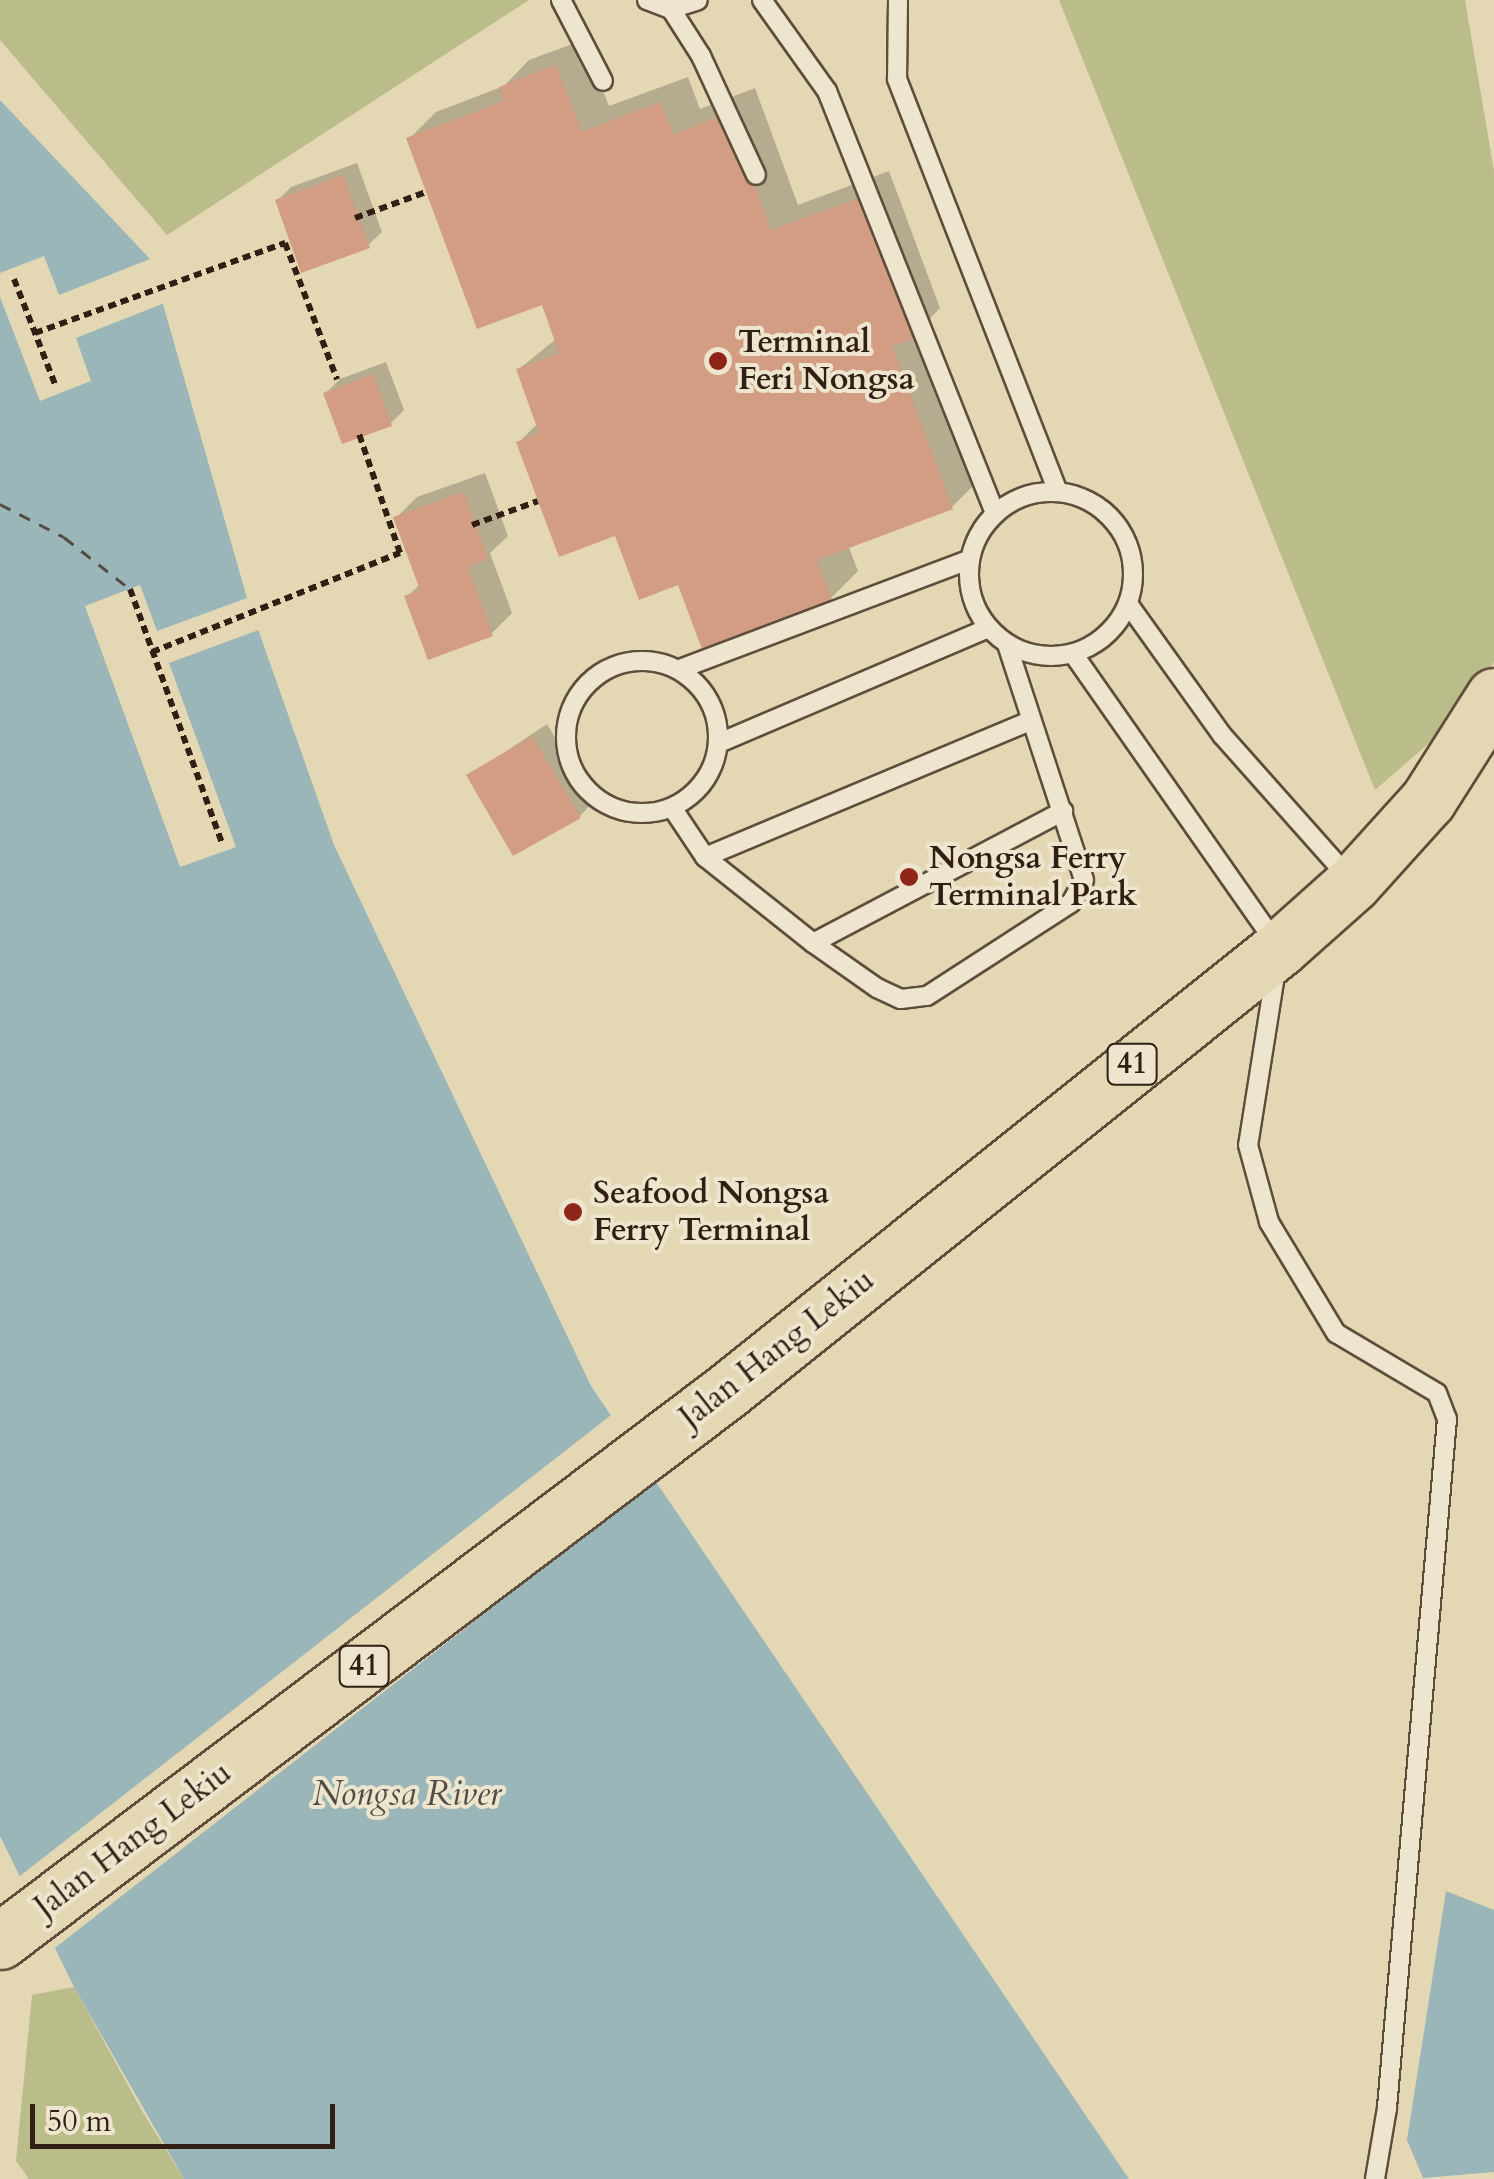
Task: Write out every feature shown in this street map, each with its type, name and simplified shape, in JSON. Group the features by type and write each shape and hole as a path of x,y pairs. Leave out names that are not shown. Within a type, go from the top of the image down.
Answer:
{"highway":[{"name":"Jalan Hang Lekiu","path":"0,1940 727,1391 1279,949 1353,883 1428,800 1494,696"}],"lane":[{"path":"561,0 603,81"},
{"path":"647,0 671,9 698,0"},
{"path":"762,0 826,91 995,513"},
{"path":"898,0 897,79 1057,490"},
{"path":"671,9 756,175"},
{"path":"1057,490 1094,502 1122,530 1134,566 1129,605 1108,636 1074,654 1039,656 1007,644 988,628 975,607 970,560 995,513 1024,495 1057,490"},
{"path":"680,669 970,560"},
{"path":"1129,605 1222,735 1353,883"},
{"path":"720,743 988,628"},
{"path":"673,808 705,858 813,943 877,988 901,999 926,996 1081,891 1086,871 1030,721 1007,644"},
{"path":"1074,654 1279,949 1248,1146 1269,1222 1336,1334 1437,1393 1447,1418 1387,2108 1375,2179"},
{"path":"650,660 680,669 703,688 716,714 720,743 705,782 673,808 642,814 612,809 586,790 570,764 565,732 573,702 592,678 620,662 650,660"},
{"path":"705,858 1030,721"},
{"path":"813,943 1063,811"}],"path":[{"path":"355,218 426,192"},
{"path":"35,333 285,244 337,379"},
{"path":"14,279 56,387"},
{"path":"152,652 400,554 358,434"},
{"path":"472,525 538,500"},
{"path":"130,590 222,843"}],"green space":[{"path":"0,0 529,0 167,235 0,40"},
{"path":"1059,0 1465,0 1494,171 1494,662 1459,717 1375,790"},
{"path":"74,1987 184,2179 29,2179 16,2161 32,1995"}],"water":[{"name":"Nongsa River","path":"0,100 150,259 247,598 334,845 591,1386 1129,2179 184,2179 74,1987 0,1836"},
{"path":"1446,1891 1494,1910 1494,2172 1423,2178 1407,2140"}],"pier":[{"path":"44,256 59,295 150,259 167,302 76,338 91,381 40,401 0,297 0,273"},
{"path":"140,585 157,631 247,598 259,630 169,663 236,847 180,867 85,606"},
{"path":"615,1412 662,1475 51,1951 16,1879"}],"building":[{"name":"Terminal Feri Nongsa","path":"556,65 582,132 660,102 673,134 728,114 771,230 862,197 915,338 892,346 953,509 817,560 832,600 702,649 678,585 639,600 615,536 559,557 516,442 539,433 516,369 559,353 542,305 477,329 406,138 504,101 499,87"},
{"path":"343,175 370,248 301,273 275,200"},
{"path":"373,374 392,426 342,444 323,393"},
{"path":"464,492 488,559 468,567 493,636 428,660 404,596 420,590 393,517"},
{"path":"532,736 581,818 513,856 466,775"}],"ferry route":[{"path":"0,504 64,537 130,589"}],"place":[{"name":"Terminal Feri Nongsa","path":"718,361"},
{"name":"Nongsa Ferry Terminal Park","path":"909,877"},
{"name":"Seafood Nongsa Ferry Terminal","path":"573,1212"}]}
